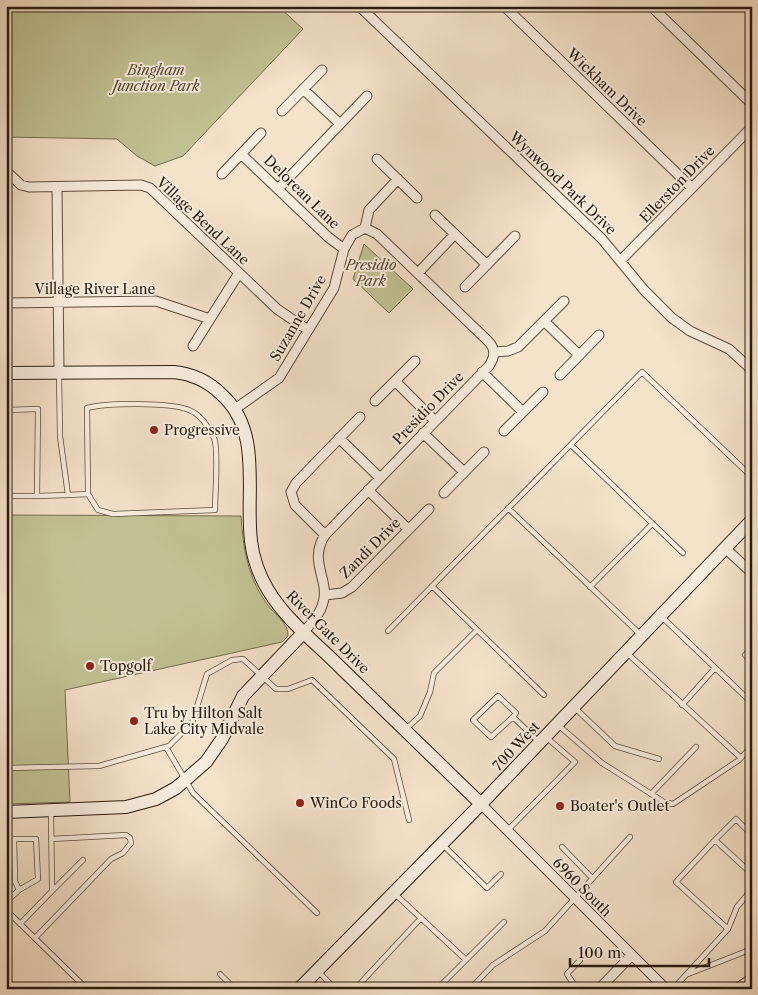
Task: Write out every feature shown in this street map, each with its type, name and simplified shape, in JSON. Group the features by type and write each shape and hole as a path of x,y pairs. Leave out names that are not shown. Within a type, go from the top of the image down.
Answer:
{"street":[{"name":"Wynwood Park Drive","path":"359,6 602,239 644,290 678,323 696,334 723,345 752,370"},
{"name":"Wickham Drive","path":"504,6 692,188"},
{"path":"651,6 752,104"},
{"path":"282,111 322,70"},
{"path":"303,89 340,124"},
{"path":"278,189 367,96"},
{"name":"Ellerston Drive","path":"621,260 752,127"},
{"path":"222,174 261,133"},
{"name":"Delorean Lane","path":"241,154 328,237 344,249"},
{"path":"377,159 417,198"},
{"name":"Village Bend Lane","path":"6,171 24,186 148,187 282,313 308,330"},
{"path":"398,179 369,210 365,228 377,234 418,273 488,341 494,352 515,349 564,300"},
{"path":"57,187 59,372"},
{"path":"435,215 487,265"},
{"name":"Suzanne Drive","path":"235,409 276,381 334,288 344,249 352,235 365,228"},
{"path":"418,273 455,234"},
{"path":"465,287 515,236"},
{"path":"193,346 239,273"},
{"name":"Village River Lane","path":"6,303 156,301 210,319"},
{"path":"544,321 579,355"},
{"path":"560,375 599,335"},
{"name":"Presidio Drive","path":"325,595 317,558 325,535 482,372 492,361 494,352"},
{"path":"375,401 414,361"},
{"name":"River Gate Drive","path":"6,373 164,371 183,373 200,379 215,388 235,409 243,426 248,445 251,540 255,560 272,597 304,632 480,804"},
{"path":"482,372 523,412"},
{"path":"395,381 436,421"},
{"path":"504,431 543,392"},
{"path":"325,535 295,505 291,492 296,483 360,417"},
{"path":"423,433 464,472"},
{"path":"339,438 380,478"},
{"path":"444,493 484,452"},
{"path":"368,490 408,529"},
{"name":"Zandi Drive","path":"325,595 338,594 349,590 428,509"},
{"name":"700 West","path":"299,989 442,844 752,520"},
{"path":"724,548 752,573"},
{"path":"6,812 126,807 156,798 186,781 212,755 244,696 304,632 321,610 325,595"},
{"name":"6960 South","path":"480,804 666,989"},
{"path":"599,989 632,956"}],"lane":[{"path":"59,372 60,436 68,495"},
{"path":"388,631 642,372 752,477"},
{"path":"99,405 176,405 191,410 205,422 215,440 215,510 114,514 98,510 88,494 87,408 99,405"},
{"path":"6,410 38,410 37,496"},
{"path":"571,445 683,553"},
{"path":"6,496 88,494"},
{"path":"508,508 641,636"},
{"path":"590,587 652,524"},
{"path":"432,586 544,695"},
{"path":"660,616 752,703"},
{"path":"405,730 420,716 430,692 434,674 477,630"},
{"path":"752,648 745,655 752,661"},
{"path":"626,652 741,758"},
{"path":"6,768 100,766 166,747 192,723 207,674 232,660 243,659 276,689 288,689 312,680 394,759 409,820"},
{"path":"682,704 715,668"},
{"path":"498,696 516,713 513,717 491,737 473,720 498,696"},
{"path":"574,707 615,746 659,759"},
{"path":"507,831 575,762 513,717"},
{"path":"557,724 602,763 664,802 673,804 741,758 752,746"},
{"path":"166,747 193,793 317,913"},
{"path":"651,794 696,747"},
{"path":"51,811 52,891"},
{"path":"728,929 676,882 736,819 752,835"},
{"path":"35,938 111,859 123,853 131,843 130,838 126,835 51,839"},
{"path":"473,988 493,965 545,931 630,837"},
{"path":"6,902 19,890 38,879 36,839 14,839 15,881 19,890"},
{"path":"715,840 752,874"},
{"path":"442,844 487,888 501,874"},
{"path":"562,847 592,878"},
{"path":"20,924 83,860"},
{"path":"673,989 728,929 737,907 752,889"},
{"path":"394,892 465,959"},
{"path":"6,910 87,989"},
{"path":"355,989 421,918"},
{"path":"437,989 504,922"},
{"path":"686,975 752,949"},
{"path":"577,989 567,974 580,960"},
{"path":"317,970 335,989"},
{"path":"220,974 234,989"}],"green space":[{"name":"Bingham Junction Park","path":"6,6 278,6 303,29 183,156 155,166 137,156 117,139 6,137"},
{"name":"Presidio Park","path":"364,244 413,289 389,313 353,279"},
{"name":"Topgolf","path":"6,515 241,516 245,551 255,584 267,604 286,627 288,636 282,642 65,690 70,802 6,804"}],"tram line":[{"path":"728,989 752,972"},
{"path":"742,989 752,982"}],"place":[{"name":"Progressive","path":"154,430"},
{"name":"Topgolf","path":"90,666"},
{"name":"Tru by Hilton Salt Lake City Midvale","path":"134,721"},
{"name":"WinCo Foods","path":"300,803"},
{"name":"Boater's Outlet","path":"560,806"}]}
